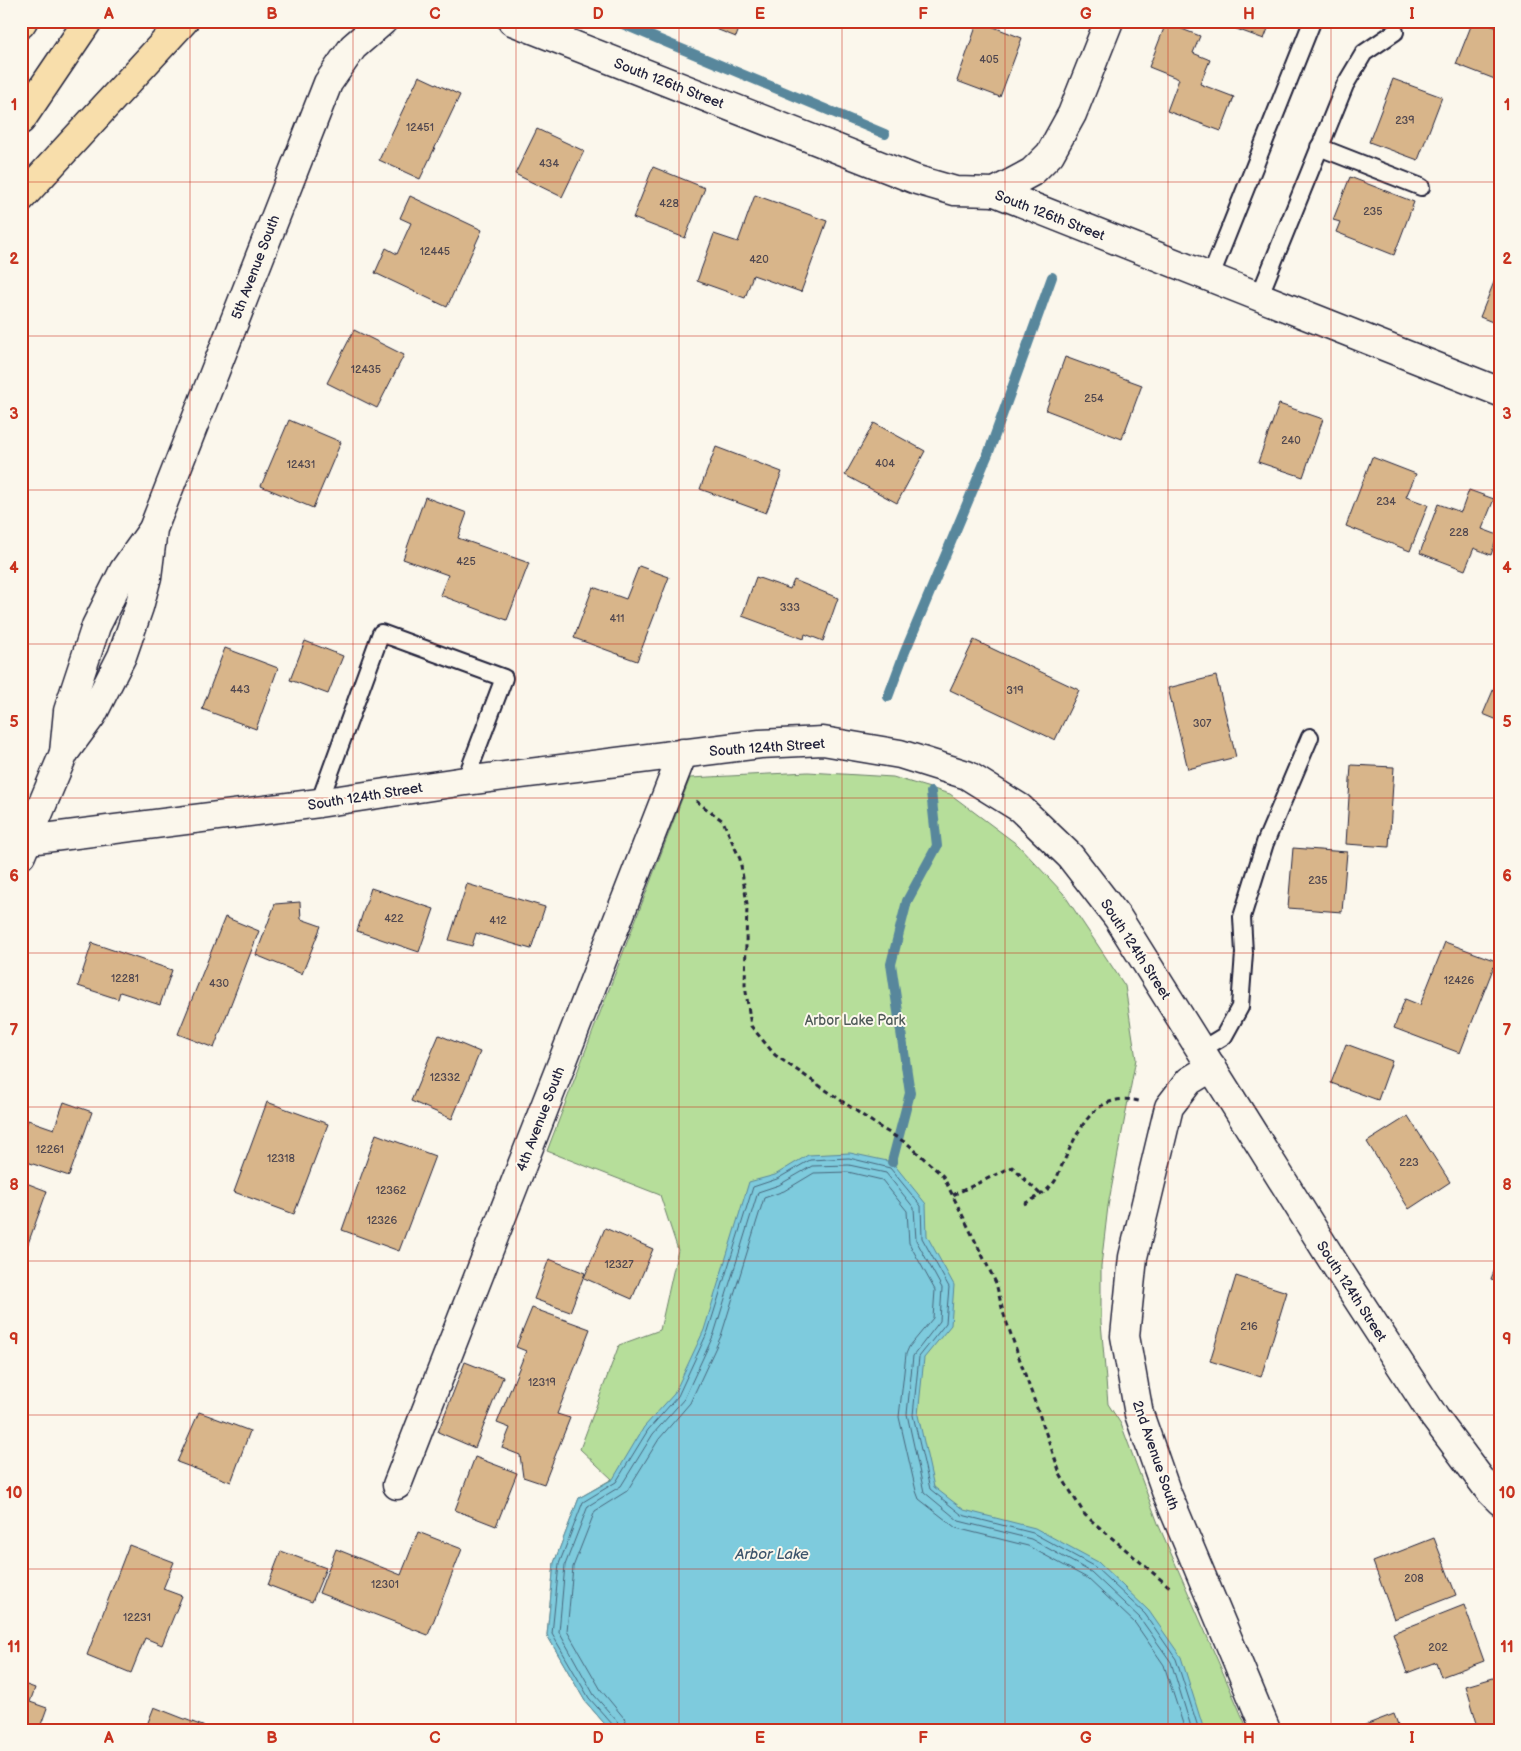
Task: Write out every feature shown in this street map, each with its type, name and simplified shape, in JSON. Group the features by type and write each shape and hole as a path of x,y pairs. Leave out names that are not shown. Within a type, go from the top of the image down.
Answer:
{"highway":[{"path":"21,120 88,21"},
{"path":"21,198 184,21"}],"street":[{"name":"5th Avenue South","path":"23,845 64,753 92,714 122,656 147,577 153,530 328,83 352,47 383,21"},
{"name":"South 126th Street","path":"512,21 918,180 955,191 995,192 1500,392"},
{"path":"995,192 1032,172 1050,154 1072,114 1109,21"},
{"name":"South 124th Street","path":"23,845 465,781 760,744 823,741 900,754 967,775 1020,808 1070,856 1118,918 1338,1269 1435,1418 1488,1489 1500,1500"},
{"name":"4th Avenue South","path":"397,1485 684,753"},
{"name":"2nd Avenue South","path":"1206,1058 1169,1107 1133,1257 1125,1336 1139,1414 1166,1491 1266,1730"}],"lane":[{"path":"1210,278 1312,22"},
{"path":"1259,297 1345,85 1364,53 1395,32"},
{"path":"1319,147 1421,187"},
{"path":"319,803 381,633 504,678 465,781"},
{"path":"1206,1058 1224,1036 1240,1007 1244,953 1242,917 1265,843 1310,736"}],"path":[{"path":"669,791 696,801 723,821 740,859 747,904 744,985 751,1026 775,1055 881,1128 908,1144 943,1176 996,1283 1003,1312 1061,1476 1085,1514 1172,1589 1177,1596"},
{"path":"1024,1204 1041,1195 1055,1181 1077,1132 1092,1112 1108,1101 1128,1098 1169,1107"},
{"path":"953,1195 1012,1167 1041,1195"}],"green space":[{"name":"Arbor Lake Park","path":"808,772 893,777 950,794 1018,845 1063,893 1125,986 1136,1059 1108,1206 1101,1266 1101,1322 1108,1404 1121,1424 1159,1526 1248,1730 610,1730 585,1701 547,1635 554,1563 579,1498 612,1479 580,1449 619,1345 660,1330 678,1250 660,1195 547,1151 690,778"}],"water":[{"name":"Arbor Lake","path":"850,1153 892,1162 926,1204 927,1236 954,1285 951,1325 924,1358 918,1415 934,1487 964,1510 1035,1528 1098,1562 1149,1611 1181,1657 1204,1730 610,1730 585,1701 547,1635 554,1563 579,1498 613,1479 644,1427 674,1394 704,1330 749,1182 775,1175 808,1155"}],"building":[{"path":"696,21 742,21 736,37"},
{"path":"978,21 1022,38 1000,97 957,81"},
{"path":"1221,21 1271,21 1264,39 1220,23"},
{"path":"1473,21 1479,21 1500,29 1500,81 1456,64"},
{"path":"1166,23 1200,36 1193,53 1210,60 1200,84 1234,97 1221,131 1167,111 1179,79 1149,67"},
{"path":"419,76 460,95 420,179 379,160"},
{"path":"1393,79 1442,97 1418,160 1369,142"},
{"path":"537,129 584,151 562,197 515,174"},
{"path":"653,167 705,188 685,238 633,218"},
{"path":"1350,177 1414,202 1394,255 1336,232 1340,222 1333,220"},
{"path":"755,195 827,221 801,292 753,275 745,298 697,281 714,234 738,242"},
{"path":"410,196 482,230 447,307 375,273 386,248 397,254 411,223 400,218"},
{"path":"1500,267 1500,325 1480,317"},
{"path":"354,330 404,355 377,408 327,383"},
{"path":"1065,357 1142,385 1122,439 1046,410"},
{"path":"1279,404 1323,419 1303,477 1258,462"},
{"path":"289,420 341,442 313,508 261,486"},
{"path":"874,423 925,451 897,503 845,475"},
{"path":"716,447 782,472 766,513 700,489"},
{"path":"1372,457 1416,474 1406,497 1428,505 1410,551 1346,526"},
{"path":"1469,490 1494,499 1482,529 1498,535 1491,555 1474,548 1465,570 1420,553 1438,504 1461,512"},
{"path":"425,497 467,513 458,538 529,563 507,620 440,595 448,575 403,559"},
{"path":"639,566 669,577 637,661 574,638 593,587 626,599"},
{"path":"756,577 790,589 794,580 838,598 823,641 805,634 804,639 742,616"},
{"path":"974,640 1079,690 1055,740 950,690"},
{"path":"305,641 343,656 328,694 290,680"},
{"path":"225,648 278,668 256,729 202,709"},
{"path":"1500,674 1500,721 1483,714"},
{"path":"1216,676 1236,757 1188,769 1168,688"},
{"path":"1351,765 1394,767 1389,847 1346,844"},
{"path":"1293,848 1347,852 1342,912 1288,908"},
{"path":"467,884 545,907 531,949 476,933 472,946 449,940"},
{"path":"371,888 434,909 419,952 357,931"},
{"path":"300,902 301,919 321,926 302,974 256,955 275,904"},
{"path":"225,917 259,931 214,1048 178,1034"},
{"path":"1445,942 1496,961 1460,1053 1394,1028 1405,999 1420,1005"},
{"path":"92,943 172,970 160,1005 120,992 118,999 78,986"},
{"path":"439,1035 480,1052 452,1119 411,1101"},
{"path":"1346,1044 1392,1061 1378,1100 1331,1083"},
{"path":"64,1102 92,1112 69,1176 21,1160 21,1138 28,1120 54,1129"},
{"path":"267,1102 328,1124 294,1214 234,1192"},
{"path":"1408,1116 1450,1182 1409,1209 1367,1142"},
{"path":"376,1134 435,1156 399,1251 342,1230"},
{"path":"21,1181 47,1191 21,1263"},
{"path":"605,1228 653,1249 632,1299 584,1278"},
{"path":"1500,1256 1500,1282 1491,1279"},
{"path":"549,1259 585,1273 570,1312 534,1299"},
{"path":"1236,1276 1287,1292 1261,1377 1210,1361"},
{"path":"532,1308 590,1329 557,1414 570,1418 544,1484 523,1477 520,1455 502,1448 510,1428 497,1423 526,1351 516,1347"},
{"path":"465,1362 503,1377 475,1448 438,1432"},
{"path":"199,1412 250,1431 231,1482 177,1462"},
{"path":"475,1457 517,1473 496,1526 455,1510"},
{"path":"418,1532 462,1549 428,1635 319,1593 336,1549 401,1575"},
{"path":"1434,1538 1456,1595 1394,1619 1373,1562"},
{"path":"129,1545 174,1562 163,1589 182,1596 162,1645 145,1638 131,1673 87,1655"},
{"path":"281,1551 326,1568 312,1602 268,1585"},
{"path":"1464,1605 1484,1661 1441,1677 1436,1662 1407,1673 1393,1633"},
{"path":"1500,1676 1500,1730 1479,1730 1466,1686"},
{"path":"21,1683 35,1688 30,1702 47,1708 39,1730 21,1730"},
{"path":"154,1707 205,1727 204,1730 145,1730"},
{"path":"1394,1714 1400,1730 1352,1730"}],"waterway":[{"path":"615,21 885,134"},
{"path":"888,697 904,654 990,449 1052,277"},
{"path":"892,1162 910,1093 891,964 907,901 937,846 931,792"}]}
